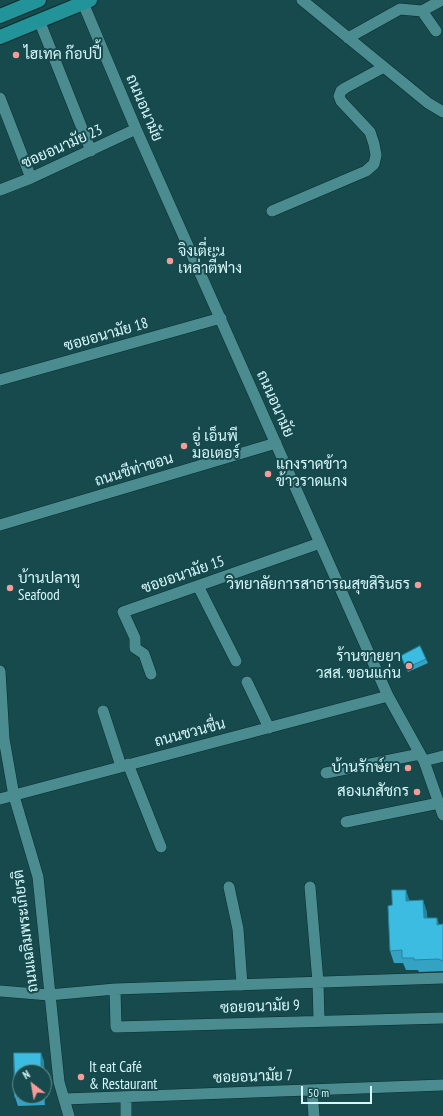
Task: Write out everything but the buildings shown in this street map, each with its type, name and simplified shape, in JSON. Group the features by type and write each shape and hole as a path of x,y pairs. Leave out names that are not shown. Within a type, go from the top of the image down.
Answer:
{"main road":[{"path":"0,37 85,1"},
{"path":"0,16 29,2"}],"street":[{"path":"302,0 428,103 443,112"},
{"path":"348,38 400,9 422,11 442,0"},
{"name":"ถนนอนามัย","path":"85,1 136,129 388,696 422,757 443,815"},
{"path":"422,11 436,31"},
{"path":"39,20 91,151"},
{"path":"272,211 366,171 374,164 376,155 370,132 341,101 339,96 341,91 345,88 384,68"},
{"path":"0,98 31,178"},
{"name":"ซอยอนามัย 23","path":"0,190 31,178 136,129"},
{"name":"ซอยอนามัย 18","path":"0,380 221,318"},
{"name":"ถนนชีท่าขอน","path":"0,525 276,443"},
{"name":"ซอยอนามัย 15","path":"151,674 144,654 135,648 134,638 123,612 320,543"},
{"path":"198,586 236,661"},
{"name":"ถนนเฉลิมพระเกียรติ","path":"0,671 4,739 14,796 38,877 59,1082 69,1116"},
{"path":"247,682 269,728"},
{"name":"ถนนชวนชื่น","path":"0,799 388,696"},
{"path":"102,711 124,765 161,847"},
{"path":"326,773 422,757 443,756"},
{"path":"346,822 439,803"},
{"path":"229,887 238,929 242,985"},
{"path":"310,887 318,982 319,1020"},
{"path":"0,991 49,995 115,989 443,978"},
{"name":"ซอยอนามัย 9","path":"115,989 116,1027 319,1020 443,1018"},
{"name":"ซอยอนามัย 7","path":"64,1099 126,1098 443,1085"},
{"path":"312,1090 314,1116"},
{"path":"126,1098 126,1116"}],"place":[{"name":"ไฮเทค ก๊อปปี้","path":"16,55"},
{"name":"จิงเตี่ยน เหล่าตี้ฟาง","path":"170,261"},
{"name":"อู่ เอ็นพี มอเตอร์","path":"184,446"},
{"name":"แกงราดข้าว ข้าวราดแกง","path":"268,474"},
{"name":"วิทยาลัยการสาธารณสุขสิรินธร","path":"418,585"},
{"name":"บ้านปลาทู Seafood","path":"10,588"},
{"name":"ร้านขายยา วสส. ขอนแก่น","path":"409,666"},
{"name":"บ้านรักษ์ยา","path":"408,768"},
{"name":"สองเภสัชกร","path":"417,792"},
{"name":"It eat Café & Restaurant","path":"81,1077"}]}
